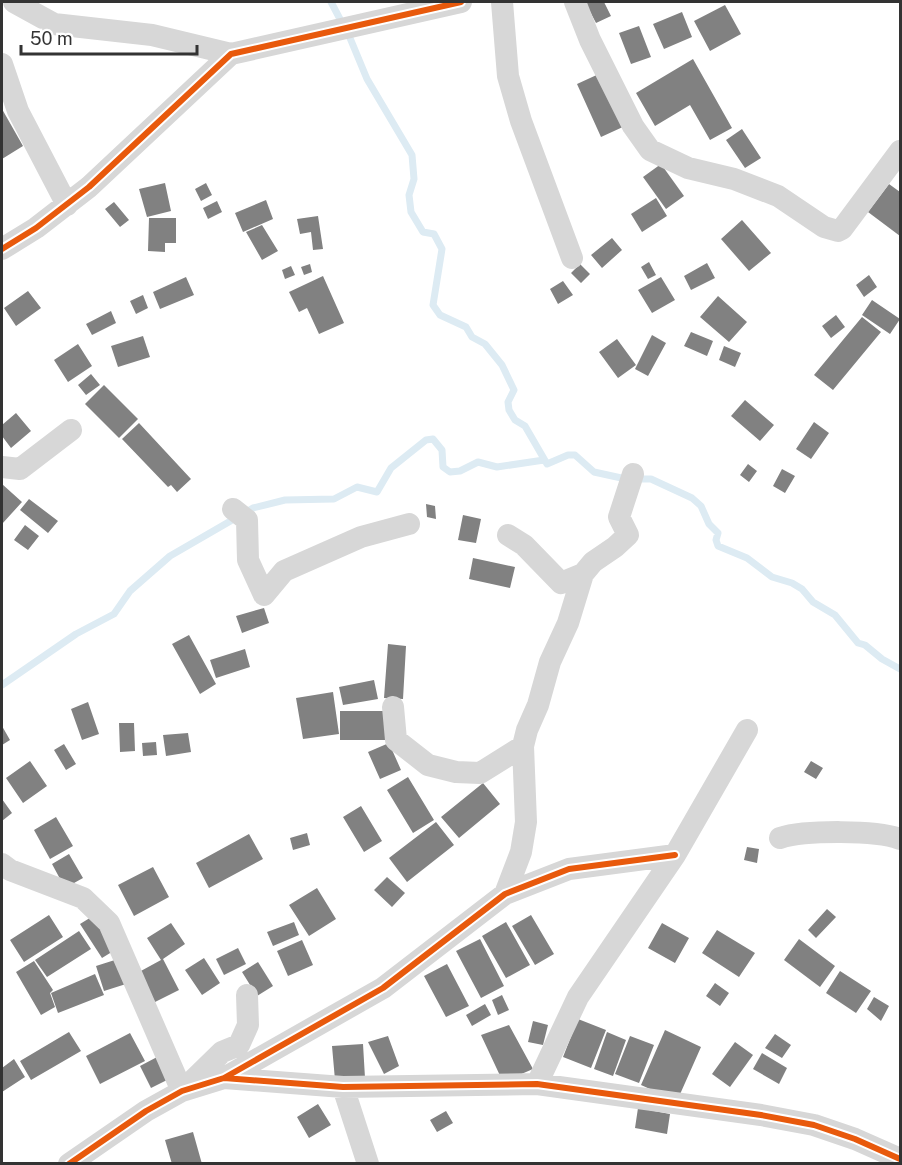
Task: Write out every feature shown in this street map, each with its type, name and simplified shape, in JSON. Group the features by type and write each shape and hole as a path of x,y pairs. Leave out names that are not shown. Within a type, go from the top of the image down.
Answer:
{"street":[{"path":"14,2 54,24 152,35 231,54 461,2"},
{"path":"502,2 508,76 521,121 572,258"},
{"path":"575,2 590,40 633,126 650,150 688,168 734,179 778,196 824,227 838,231 842,229 900,151"},
{"path":"2,249 36,228 66,205 154,128 231,54"},
{"path":"2,64 18,111 66,205"},
{"path":"2,467 20,469 72,430"},
{"path":"505,894 521,852 526,822 523,746 550,662 568,623 583,574 593,562 615,548 628,535 619,518 633,474"},
{"path":"240,514 248,560 264,595 284,571 361,537 409,524"},
{"path":"508,535 524,545 561,583 583,574"},
{"path":"393,707 396,740 428,765 456,772 480,773 523,746"},
{"path":"537,1083 578,997 675,855 747,730"},
{"path":"780,838 795,833 872,832 900,839"},
{"path":"69,1164 146,1111 182,1091 224,1078 383,988 505,894 569,869 675,855"},
{"path":"2,864 10,870 83,898 109,923 182,1091"},
{"path":"182,1091 222,1052 239,1045 248,1025 247,995"},
{"path":"224,1078 342,1087 537,1083 761,1115 814,1125 855,1139 900,1159"},
{"path":"342,1087 368,1164"}],"building":[{"path":"585,2 604,2 611,16 596,23"},
{"path":"725,5 741,34 710,51 694,21"},
{"path":"682,12 692,37 664,49 653,24"},
{"path":"639,26 651,57 631,64 619,33"},
{"path":"693,59 732,128 710,140 690,105 655,126 636,93"},
{"path":"601,73 625,126 601,137 577,84"},
{"path":"2,109 23,146 2,159"},
{"path":"742,129 761,158 745,168 726,140"},
{"path":"661,164 684,196 666,209 643,177"},
{"path":"165,183 171,211 147,217 139,189"},
{"path":"206,183 212,195 201,201 195,189"},
{"path":"889,184 900,192 900,236 868,212"},
{"path":"656,198 667,216 642,232 631,214"},
{"path":"266,200 273,219 243,232 235,213"},
{"path":"217,201 222,212 208,219 203,208"},
{"path":"114,202 129,220 120,227 105,209"},
{"path":"318,216 323,249 313,250 311,232 300,234 297,219"},
{"path":"149,218 176,218 176,243 165,243 165,252 148,251"},
{"path":"742,220 771,253 749,271 721,239"},
{"path":"262,225 278,251 262,260 246,232"},
{"path":"612,238 622,250 602,268 591,255"},
{"path":"649,262 656,275 648,279 641,267"},
{"path":"707,263 715,278 691,290 684,276"},
{"path":"310,264 312,272 304,275 301,267"},
{"path":"580,264 590,274 581,283 571,273"},
{"path":"291,266 295,275 285,279 282,270"},
{"path":"869,275 877,287 864,297 856,285"},
{"path":"323,276 344,323 319,334 307,308 299,312 289,292"},
{"path":"186,277 194,295 160,309 153,292"},
{"path":"661,277 675,300 652,313 638,290"},
{"path":"563,281 573,295 558,304 550,289"},
{"path":"28,291 41,308 16,326 4,308"},
{"path":"143,295 148,308 136,314 130,301"},
{"path":"718,296 747,322 729,342 700,317"},
{"path":"872,300 900,319 890,334 862,315"},
{"path":"111,311 116,323 92,335 86,324"},
{"path":"836,315 845,327 831,338 822,326"},
{"path":"862,317 881,332 833,390 814,375"},
{"path":"691,332 713,341 707,356 684,346"},
{"path":"652,335 666,343 648,376 635,369"},
{"path":"143,336 150,357 118,367 111,346"},
{"path":"617,339 636,365 618,378 599,352"},
{"path":"78,344 92,366 68,382 54,360"},
{"path":"724,346 741,353 735,367 719,360"},
{"path":"91,374 100,385 86,395 78,385"},
{"path":"104,385 138,419 119,438 85,404"},
{"path":"745,400 774,425 760,441 731,416"},
{"path":"16,413 31,431 11,448 2,436 2,425"},
{"path":"814,422 829,433 811,459 796,449"},
{"path":"139,423 191,479 177,492 171,485 168,487 122,439"},
{"path":"748,464 757,471 749,482 740,475"},
{"path":"782,469 795,476 785,493 773,486"},
{"path":"2,484 22,502 2,524"},
{"path":"29,499 58,521 48,533 20,510"},
{"path":"426,504 435,506 436,519 427,517"},
{"path":"463,515 481,519 476,543 458,540"},
{"path":"25,525 39,536 28,550 14,540"},
{"path":"473,558 515,567 510,588 469,579"},
{"path":"264,608 269,623 242,633 236,616"},
{"path":"189,635 216,684 200,694 172,644"},
{"path":"388,644 406,646 403,699 384,698"},
{"path":"245,649 250,667 216,678 210,660"},
{"path":"374,680 378,699 343,705 339,687"},
{"path":"333,692 339,734 303,739 296,698"},
{"path":"88,702 99,734 82,740 71,709"},
{"path":"340,711 387,711 387,740 340,740"},
{"path":"119,723 134,723 135,751 120,752"},
{"path":"2,726 10,740 2,745"},
{"path":"188,733 191,752 166,756 163,735"},
{"path":"156,742 157,755 143,756 142,743"},
{"path":"389,743 401,770 380,779 368,752"},
{"path":"64,744 76,764 66,770 54,750"},
{"path":"30,761 47,786 23,803 6,778"},
{"path":"811,761 823,768 816,779 804,772"},
{"path":"408,777 434,820 413,833 387,790"},
{"path":"483,783 500,804 459,838 441,817"},
{"path":"2,799 12,813 2,821"},
{"path":"361,806 382,841 364,852 343,817"},
{"path":"56,817 73,846 50,859 34,830"},
{"path":"436,822 454,845 407,882 389,858"},
{"path":"307,833 310,845 293,850 290,838"},
{"path":"249,834 263,859 209,888 196,863"},
{"path":"747,847 759,849 757,863 744,860"},
{"path":"69,854 83,878 65,888 52,864"},
{"path":"153,867 169,897 134,916 118,885"},
{"path":"387,877 405,893 392,907 374,890"},
{"path":"317,888 336,919 309,936 289,905"},
{"path":"827,909 836,917 816,938 808,930"},
{"path":"49,915 63,937 24,962 10,940"},
{"path":"531,915 554,954 535,965 512,926"},
{"path":"93,916 115,950 102,958 80,924"},
{"path":"294,922 299,935 273,946 267,932"},
{"path":"506,922 530,965 506,978 482,936"},
{"path":"171,923 185,944 163,959 179,990 155,1002 139,972 161,960 147,938"},
{"path":"662,923 689,938 675,963 648,948"},
{"path":"717,930 755,953 739,977 702,953"},
{"path":"79,931 91,949 47,977 35,960"},
{"path":"480,939 504,986 481,998 456,951"},
{"path":"799,939 835,966 820,987 784,960"},
{"path":"302,940 313,965 288,976 277,951"},
{"path":"238,948 246,964 224,975 216,959"},
{"path":"204,958 220,983 202,995 185,970"},
{"path":"118,959 126,984 104,991 96,966"},
{"path":"34,961 53,990 50,993 55,1007 41,1015 16,972"},
{"path":"258,962 273,986 257,996 242,972"},
{"path":"447,964 469,1006 446,1017 424,976"},
{"path":"840,971 871,991 856,1013 826,993"},
{"path":"95,974 104,995 58,1013 51,993"},
{"path":"715,983 729,993 720,1006 706,996"},
{"path":"502,995 509,1010 498,1015 492,1000"},
{"path":"874,997 889,1006 881,1021 867,1009"},
{"path":"485,1004 491,1015 472,1026 466,1015"},
{"path":"578,1019 606,1030 591,1068 563,1057"},
{"path":"533,1021 548,1025 543,1045 528,1042"},
{"path":"509,1025 533,1069 503,1082 481,1035"},
{"path":"665,1030 701,1047 677,1101 641,1085"},
{"path":"69,1032 81,1051 31,1080 20,1061"},
{"path":"607,1032 626,1040 613,1076 594,1069"},
{"path":"130,1033 145,1061 100,1084 86,1056"},
{"path":"775,1034 791,1045 782,1058 765,1048"},
{"path":"388,1036 399,1066 384,1074 368,1042"},
{"path":"630,1036 654,1045 639,1083 615,1074"},
{"path":"735,1042 753,1055 730,1087 712,1074"},
{"path":"363,1044 365,1078 335,1080 332,1046"},
{"path":"762,1053 787,1068 779,1084 753,1069"},
{"path":"159,1056 171,1078 151,1088 140,1066"},
{"path":"14,1059 25,1077 2,1092 2,1068"},
{"path":"318,1104 331,1125 309,1138 297,1117"},
{"path":"638,1108 670,1114 667,1134 635,1128"},
{"path":"446,1111 453,1123 437,1132 430,1120"},
{"path":"193,1132 202,1164 172,1164 165,1140"}],"waterway":[{"path":"331,2 350,38 367,79 412,155 414,179 409,195 411,212 423,232 434,234 442,249 433,305 440,315 466,327 472,337 485,344 502,365 514,390 508,402 509,410 515,420 525,426 547,464 568,455 575,455 594,472 626,479 651,479 692,498 701,506 709,524 718,533 716,540 718,546 747,558 772,577 792,583 802,589 813,602 835,615 858,643 865,645 882,659 900,669"},
{"path":"2,685 76,634 114,614 130,591 170,556 253,508 285,500 334,499 357,487 377,492 391,468 426,440 433,439 442,450 443,467 450,472 460,471 478,462 497,467 544,460"}],"cycle path":[{"path":"2,249 36,228 89,187 231,54 461,2"},
{"path":"224,1078 383,988 505,894 569,869 675,855"},
{"path":"69,1164 146,1111 182,1091 224,1078 343,1087 537,1084 761,1115 814,1125 855,1139 900,1159"}]}
